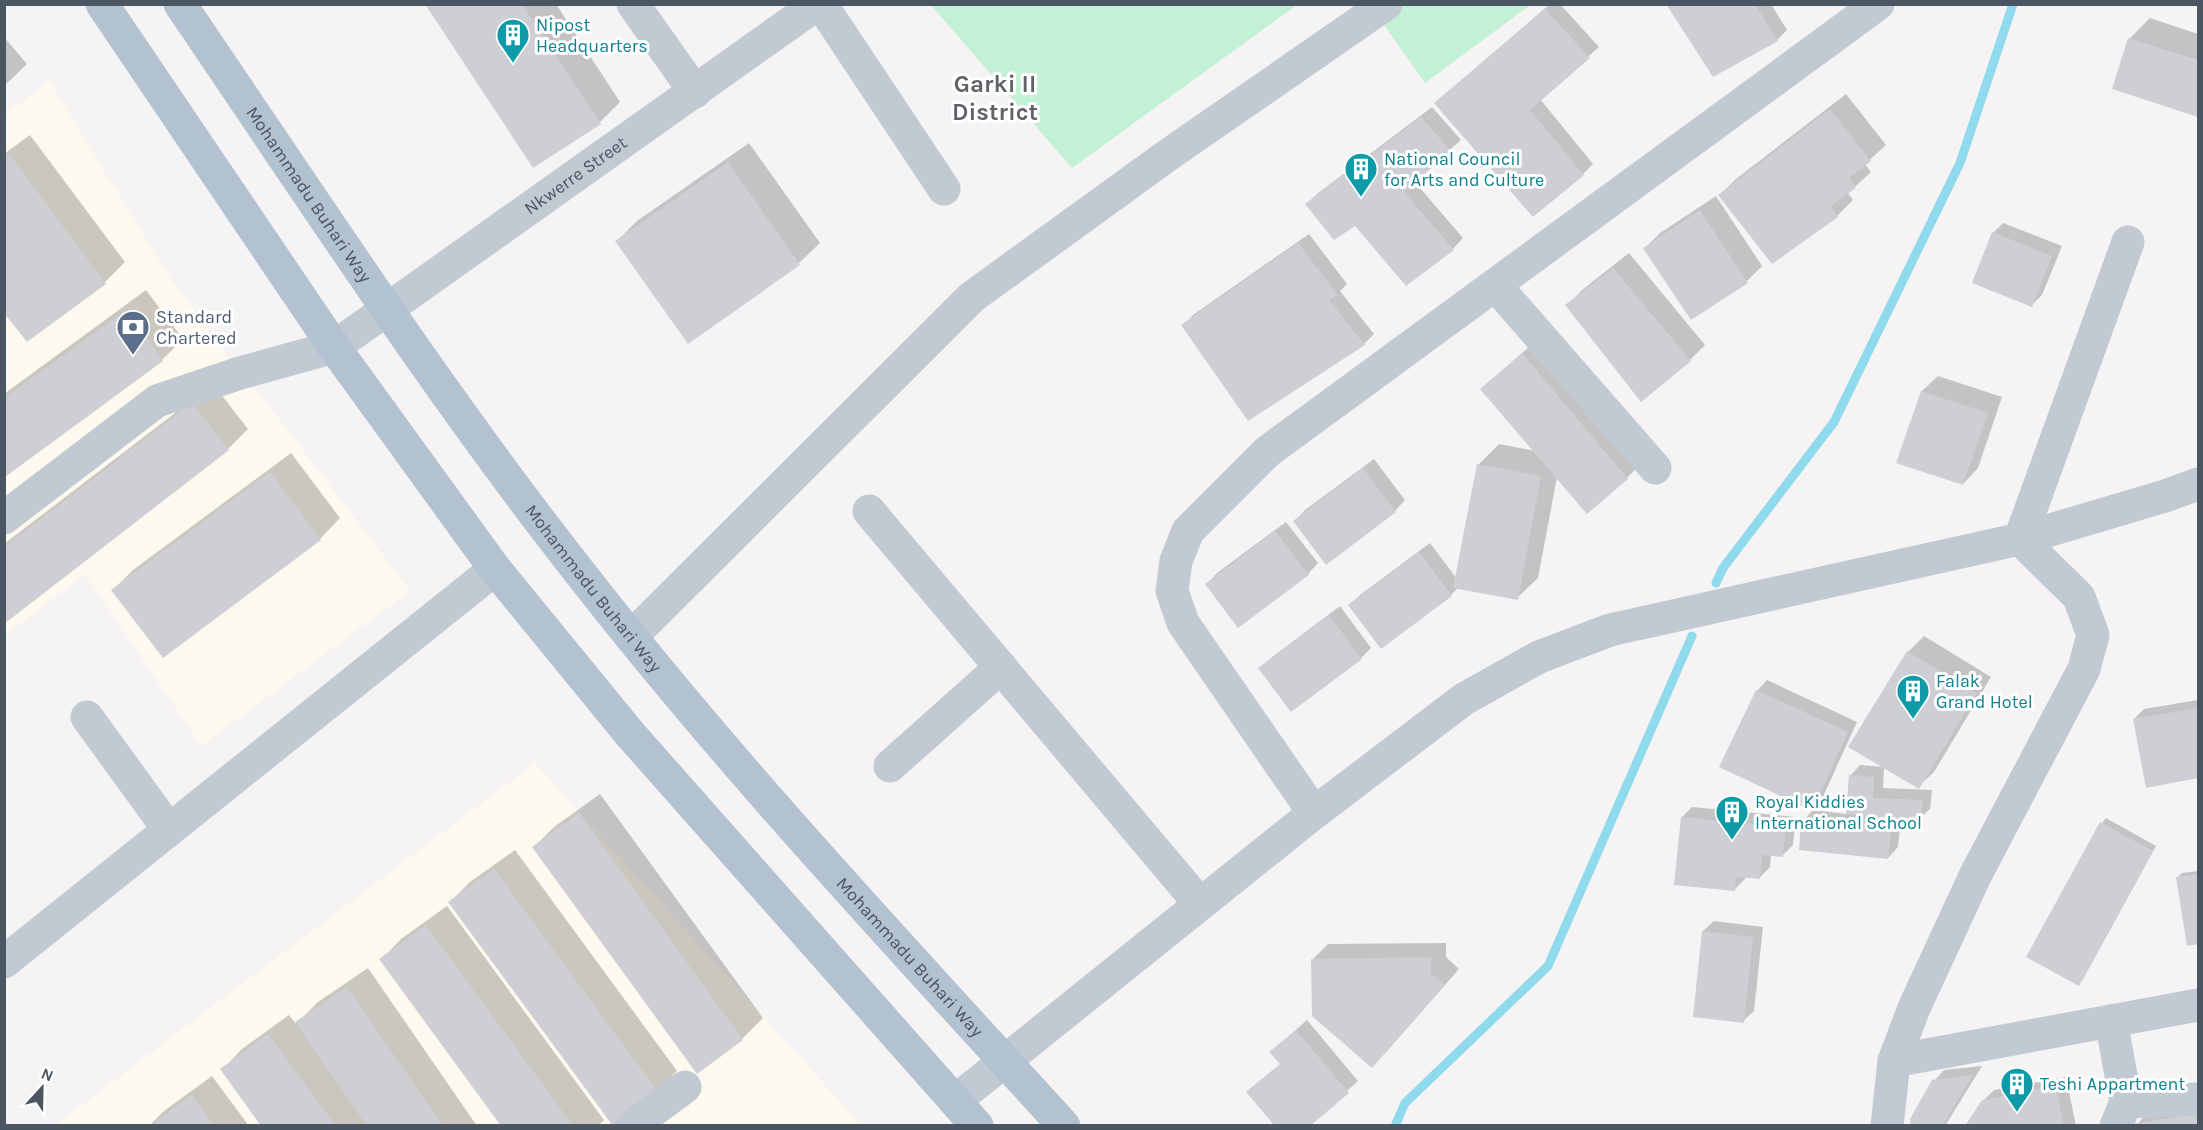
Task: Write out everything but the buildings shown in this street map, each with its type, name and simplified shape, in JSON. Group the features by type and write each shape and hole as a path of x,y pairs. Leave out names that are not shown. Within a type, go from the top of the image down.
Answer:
{"main road":[{"path":"102,4 334,347 495,569 630,734 977,1125"},
{"name":"Mohammadu Buhari Way","path":"180,4 387,311 574,566 786,820 1064,1125"}],"street":[{"path":"633,4 695,92"},
{"name":"Nkwerre Street","path":"4,518 157,401 240,373 334,347 819,4"},
{"path":"819,4 944,189"},
{"path":"631,637 972,297 1167,155 1386,4"},
{"path":"1314,813 1183,623 1172,591 1176,561 1188,531 1267,452 1878,4"},
{"path":"2020,539 2128,242"},
{"path":"1495,285 1655,468"},
{"path":"955,1101 1314,813 1464,699 1539,657 1610,630 2020,539 2199,484"},
{"path":"868,511 1200,904"},
{"path":"1887,1125 1894,1061 1914,1008 1976,874 2084,669 2093,635 2079,597 2020,539"},
{"path":"4,962 495,569"},
{"path":"890,766 1001,668"},
{"path":"87,717 169,830"},
{"path":"1894,1061 2199,1005"},
{"path":"2111,1021 2121,1114 2199,1098"},
{"path":"632,1125 685,1087"}],"shaded area":[{"path":"49,81 168,275 240,373 281,421 410,591 201,746 85,574 5,635 5,115"},
{"path":"535,763 861,1125 54,1126"}],"green space":[{"path":"931,5 1297,5 1072,168"},
{"path":"1370,5 1530,5 1425,83"}],"waterway":[{"path":"1716,583 1723,568 1834,422 1960,163 2013,4"},
{"path":"1395,1126 1405,1103 1548,966 1692,636"}],"place":[{"name":"Nipost Headquarters","path":"513,64"},
{"name":"National Council for Arts and Culture","path":"1361,198"},
{"name":"Standard Chartered","path":"133,356"},
{"name":"Falak Grand Hotel","path":"1913,720"},
{"name":"Royal Kiddies International School","path":"1732,841"},
{"name":"Teshi Appartment","path":"2017,1113"}],"district":[{"name":"Garki II District","path":"995,98"}]}
